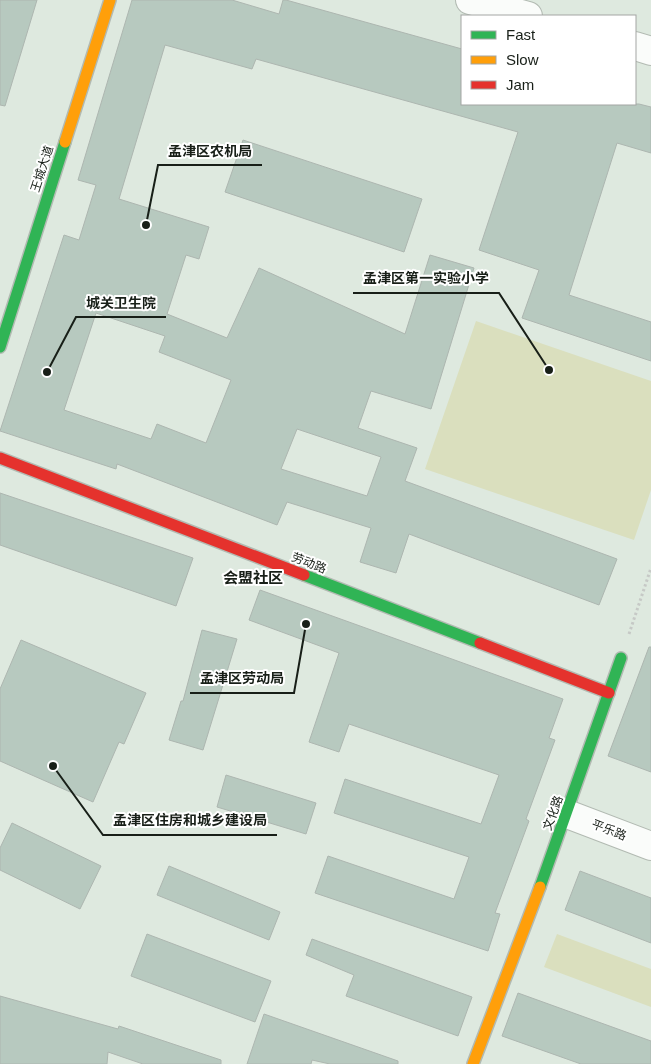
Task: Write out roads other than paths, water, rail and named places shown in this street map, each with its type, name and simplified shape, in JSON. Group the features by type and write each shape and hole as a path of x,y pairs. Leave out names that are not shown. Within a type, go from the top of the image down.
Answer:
{"street":[{"name":"王城大道","path":"0,347 110,0"},
{"path":"470,0 524,15"},
{"path":"636,46 651,51"},
{"name":"劳动路","path":"0,458 609,693"},
{"name":"文化路","path":"473,1064 568,814 621,658"},
{"name":"平乐路","path":"568,814 651,846"}],"place":[{"name":"孟津区农机局","path":"146,225"},
{"name":"孟津区第一实验小学","path":"549,370"},
{"name":"城关卫生院","path":"47,372"},
{"name":"孟津区劳动局","path":"306,624"},
{"name":"孟津区住房和城乡建设局","path":"53,766"}],"district":[{"name":"会盟社区","path":"253,577"}]}
